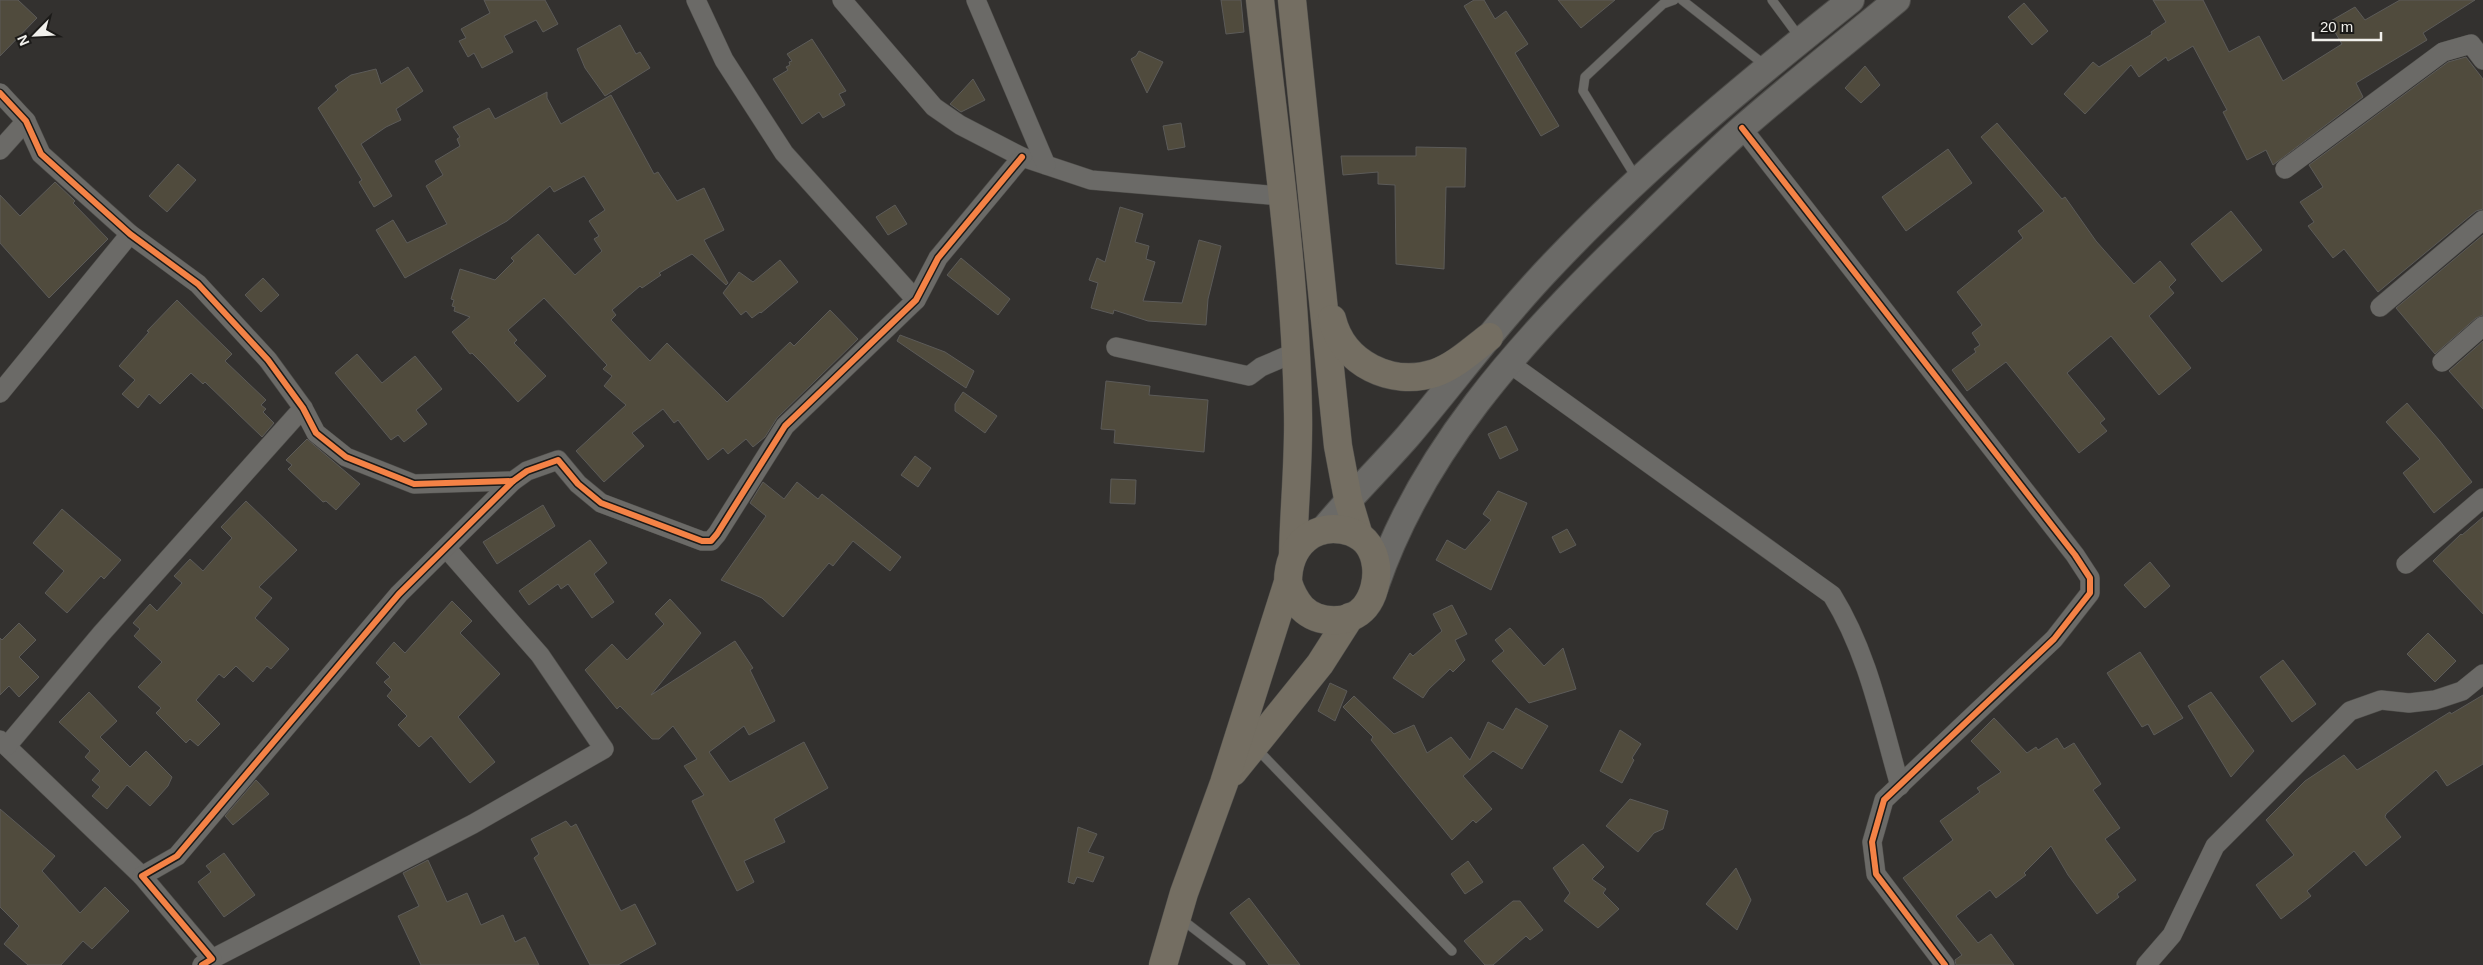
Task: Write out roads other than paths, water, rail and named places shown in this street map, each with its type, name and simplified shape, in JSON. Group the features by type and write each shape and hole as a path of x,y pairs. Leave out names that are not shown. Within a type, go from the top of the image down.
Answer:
{"highway":[{"path":"1260,0 1282,196 1296,352 1298,458 1293,554"},
{"path":"1288,582 1293,597 1304,610 1318,618 1334,621 1350,617 1362,610 1372,598 1376,585 1377,569 1373,554 1359,536 1348,499 1338,446 1292,0"},
{"path":"1321,271 1333,324 1340,339 1348,351 1374,370 1404,378 1436,373 1461,359 1489,337"},
{"path":"1163,965 1177,915 1202,839 1224,783 1288,582 1288,567 1293,554 1302,541 1322,531 1338,530 1352,532 1359,536"},
{"path":"1224,783 1320,664 1350,617"}],"main road":[{"path":"1322,531 1348,499 1374,474 1409,435 1489,337 1554,262 1638,181 1768,67 1851,0"},
{"path":"1376,585 1388,552 1405,516 1433,469 1478,402 1509,363 1570,295 1696,170 1742,128 1896,0"}],"street":[{"path":"696,0 724,60 784,153 916,300"},
{"path":"842,0 934,107 960,125 1022,157 1091,180 1282,196"},
{"path":"976,0 1046,165"},
{"path":"2285,169 2443,52 2470,44 2483,60"},
{"path":"0,93 26,121 41,154 130,234 198,284 268,360 303,408 316,432 346,457 414,484 513,481"},
{"path":"0,150 26,121"},
{"path":"1742,128 2075,555 2090,578 2090,593 2054,639 1884,800 1878,816 1872,842 1876,874 1945,965"},
{"path":"142,876 177,856 399,594 513,481 527,471 558,460 578,484 600,503 702,541 711,541 785,426 916,300 938,258 1022,157"},
{"path":"2380,307 2483,220"},
{"path":"0,393 130,234"},
{"path":"2442,362 2483,326"},
{"path":"1116,347 1248,376 1262,367 1296,352"},
{"path":"1509,363 1832,595 1847,621 1862,655 1900,786"},
{"path":"303,408 4,743 142,876 207,962 473,824 604,749 540,655 446,548"},
{"path":"2406,564 2483,498"},
{"path":"2146,965 2172,935 2215,846 2350,711 2381,700 2409,703 2436,700 2462,692 2483,674"}],"lane":[{"path":"1638,181 1583,91 1585,76 1663,4 1674,0"},
{"path":"1682,0 1768,67"},
{"path":"1772,0 1801,40"},
{"path":"1254,746 1452,951"},
{"path":"1177,915 1241,965"}]}
